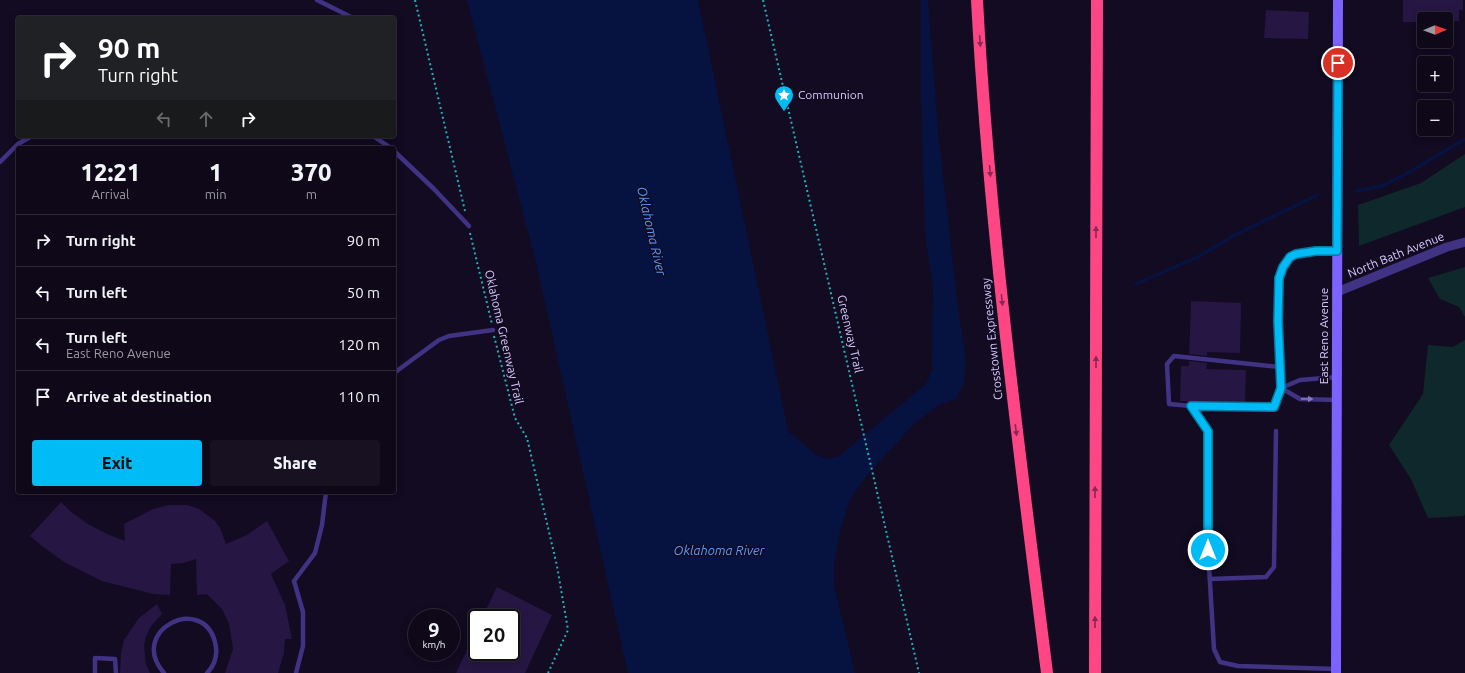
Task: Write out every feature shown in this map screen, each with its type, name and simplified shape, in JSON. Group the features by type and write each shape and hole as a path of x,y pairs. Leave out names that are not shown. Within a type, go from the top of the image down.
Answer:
{"highway":[{"name":"Crosstown Expressway","path":"977,0 986,126 1011,387 1047,673"},
{"path":"1096,669 1097,0"}],"main road":[{"name":"East Reno Avenue","path":"1336,671 1338,0"}],"street":[{"name":"North Bath Avenue","path":"1337,292 1465,242"}],"lane":[{"path":"317,0 349,16"},
{"path":"0,162 18,144 28,138"},
{"path":"376,138 388,146"},
{"path":"396,153 469,226"},
{"path":"1279,365 1174,356 1167,364 1169,404 1191,406 1274,407 1281,388 1279,365 1279,285 1283,267 1290,257 1296,254 1316,251 1337,251"},
{"path":"396,372 438,340 449,336 493,330"},
{"path":"1281,388 1300,380 1337,377"},
{"path":"1281,388 1300,399 1337,400"},
{"path":"1191,406 1208,431 1208,550 1214,649 1220,662 1238,666 1336,671"},
{"path":"1210,579 1266,577 1274,567 1276,431"},
{"path":"296,673 303,646 303,612 294,581 315,553 322,525 326,494"},
{"path":"164,673 159,667 155,658 154,648 156,638 162,629 169,623 178,619 189,619 200,622 208,628 214,637 217,648 216,658 211,668 206,673"},
{"path":"95,673 95,658 115,659 116,673"}],"path":[{"name":"Oklahoma Greenway Trail","path":"415,0 515,418 527,438 557,566 568,630 548,673"},
{"name":"Greenway Trail","path":"762,0 919,673"}],"green space":[{"path":"1465,154 1465,207 1359,246 1358,205 1421,183"},
{"path":"1465,267 1465,317 1459,307 1440,299 1428,278"},
{"path":"1465,340 1465,514 1464,516 1428,518 1411,479 1389,445 1423,394 1428,345 1453,347"}],"water":[{"name":"Oklahoma River","path":"467,0 698,0 788,431 815,454 827,459 839,456 926,384 932,370 933,286 925,235 921,96 921,0 928,0 938,131 958,308 966,359 964,383 956,399 938,405 913,425 870,472 851,497 840,531 834,563 834,585 855,673 628,673 536,262"}],"building":[{"path":"1403,0 1463,0 1463,10 1459,10 1459,21 1453,21 1453,12 1417,12 1417,22 1403,22"},
{"path":"1266,10 1309,12 1308,39 1264,38"},
{"path":"1191,301 1241,303 1240,353 1207,352 1207,356 1189,354"},
{"path":"1189,361 1207,363 1206,369 1246,370 1245,402 1180,401 1181,366 1189,366"},
{"path":"61,502 70,511 88,524 125,541 124,524 153,509 169,505 187,505 199,509 215,521 220,528 226,544 247,535 267,521 289,561 271,574 285,605 292,639 285,639 284,653 278,673 225,673 233,649 229,624 222,609 207,594 197,595 196,559 183,563 171,564 170,595 153,594 102,581 64,562 42,546 30,536"},
{"path":"497,587 552,615 525,673 456,673 468,648 468,661 520,661 520,609 486,609"},
{"path":"157,604 162,614 151,626 146,636 144,646 146,664 150,673 120,673 121,654 124,640 139,618"}],"waterway":[{"path":"1356,191 1382,186 1408,173 1465,139"},
{"path":"1136,284 1198,257 1233,236 1317,195"}],"place":[{"name":"Communion","path":"784,112"}],"route":[{"path":"1208,550 1208,431 1199,420 1191,406 1274,407 1281,388 1278,321 1279,278 1283,267 1290,257 1296,254 1316,251 1337,251 1338,63"}]}
